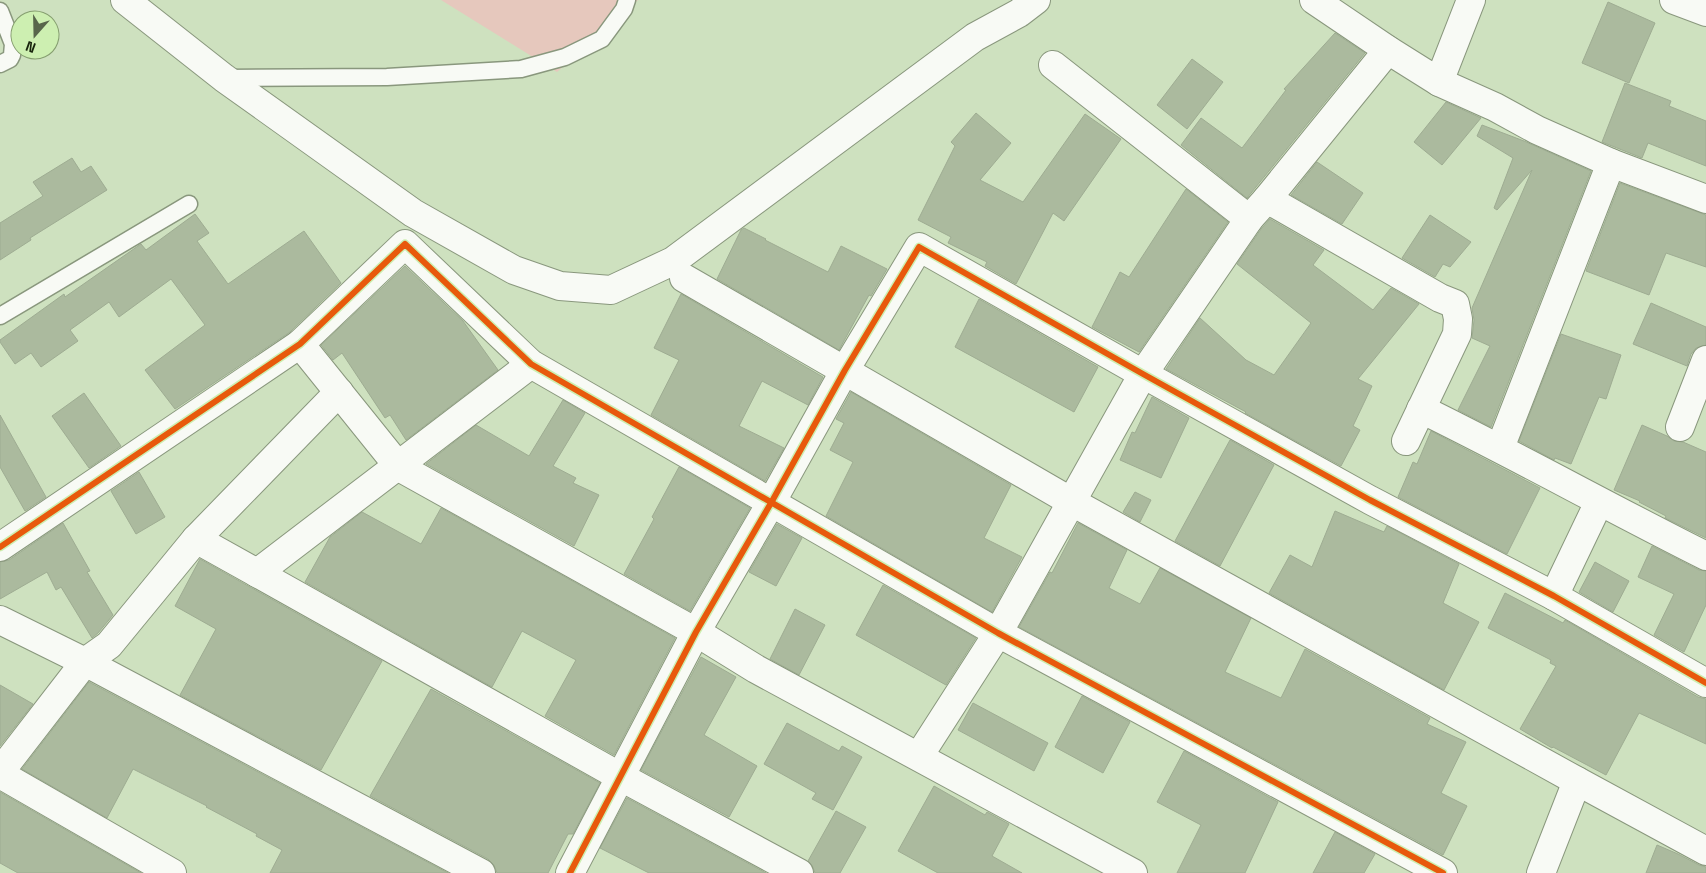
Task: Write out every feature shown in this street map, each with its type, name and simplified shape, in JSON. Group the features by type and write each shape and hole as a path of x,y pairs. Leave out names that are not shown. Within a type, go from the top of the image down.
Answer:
{"street":[{"path":"125,0 224,78 413,213 514,270 560,286 611,290 673,261 975,37 1019,13 1036,0"},
{"path":"1314,0 1388,50 1440,82 1496,107 1536,130 1611,163 1706,199"},
{"path":"1440,82 1471,0"},
{"path":"1674,0 1706,12"},
{"path":"919,756 998,633 1143,374 1248,219 1267,199 1388,50"},
{"path":"1053,65 1248,219"},
{"path":"1500,448 1611,163"},
{"path":"1267,199 1440,298 1455,304 1458,319 1457,334 1406,441"},
{"path":"0,547 300,344 405,244 531,364 998,633 1443,873"},
{"path":"570,873 696,632 845,370 919,248 1370,500 1554,596 1706,683"},
{"path":"684,278 1072,502 1577,782 1706,851"},
{"path":"300,344 398,467 696,632 756,669 1133,873"},
{"path":"1680,427 1706,360"},
{"path":"257,574 531,364"},
{"path":"172,873 0,773 85,662 109,645 196,539 338,392"},
{"path":"1421,409 1500,448 1599,502 1706,556"},
{"path":"1554,596 1599,502"},
{"path":"196,539 621,778 799,873"},
{"path":"0,620 85,662 481,873"},
{"path":"1541,873 1577,782"}],"lane":[{"path":"224,78 387,77 521,69 566,57 602,39 624,8 627,0"},
{"path":"0,12 13,44 10,59 0,64"},
{"path":"0,316 189,204"}],"shaded area":[{"path":"441,0 638,0 557,72"}],"building":[{"path":"1608,2 1655,23 1629,83 1582,63"},
{"path":"1335,33 1365,53 1247,198 1181,145 1201,118 1242,148 1286,90 1284,89"},
{"path":"1192,59 1223,82 1187,129 1157,105"},
{"path":"1625,83 1671,101 1669,106 1706,121 1706,166 1648,143 1642,158 1602,142"},
{"path":"1446,102 1481,118 1442,165 1414,142"},
{"path":"976,113 1011,143 980,180 1023,202 1085,114 1121,139 1064,221 1053,213 1016,284 985,266 987,262 948,243 951,237 918,220 955,146 951,142"},
{"path":"1482,125 1524,141 1591,171 1491,427 1458,410 1490,346 1472,338 1474,320 1472,308 1532,170 1497,210 1494,208 1513,158 1477,136"},
{"path":"72,158 81,172 91,166 107,190 30,238 31,240 0,260 0,223 43,196 33,182"},
{"path":"1317,162 1363,193 1342,224 1291,195"},
{"path":"1620,183 1706,215 1706,267 1666,253 1649,295 1586,271"},
{"path":"1186,189 1228,222 1139,352 1092,327 1120,272 1129,277"},
{"path":"195,214 209,233 197,241 228,284 304,231 341,283 290,332 175,409 145,370 205,325 171,279 119,317 109,302 70,330 78,341 41,367 31,353 15,364 0,340 64,294 65,297 141,244 146,250"},
{"path":"1430,215 1471,242 1450,267 1443,264 1435,277 1402,258"},
{"path":"1270,219 1324,250 1313,265 1373,310 1391,288 1419,304 1358,379 1372,386 1353,426 1360,430 1341,466 1166,369 1200,318 1246,360 1274,375 1311,323 1237,264"},
{"path":"744,228 828,272 841,246 887,269 871,296 869,295 839,350 717,279 741,230"},
{"path":"405,266 463,321 498,370 406,440 390,415 385,418 342,353 333,360 321,345"},
{"path":"681,294 823,377 808,405 762,381 739,426 784,448 765,481 651,415 679,360 654,348"},
{"path":"979,299 1098,367 1074,412 955,347"},
{"path":"1651,303 1706,327 1706,345 1696,348 1691,354 1687,366 1633,344"},
{"path":"1561,334 1621,355 1606,399 1599,397 1571,464 1555,458 1554,460 1519,441"},
{"path":"851,392 1011,485 984,538 1022,557 992,612 826,516 853,462 830,450 844,423 836,419"},
{"path":"84,393 121,446 89,468 52,416"},
{"path":"1152,397 1189,418 1161,478 1120,460 1132,432 1135,433"},
{"path":"563,400 585,413 553,466 576,478 573,483 599,495 574,546 426,464 476,425 529,456"},
{"path":"0,415 46,497 25,511 0,467"},
{"path":"1642,425 1674,441 1683,442 1706,452 1706,538 1665,518 1666,516 1640,501 1614,490"},
{"path":"1431,431 1540,488 1507,554 1398,497 1413,462 1417,464"},
{"path":"1230,440 1274,465 1220,566 1175,541"},
{"path":"679,467 750,508 690,611 624,574 654,519 652,517"},
{"path":"139,472 165,517 136,534 111,491"},
{"path":"1135,492 1151,500 1140,522 1123,512"},
{"path":"441,508 675,638 614,755 545,716 576,660 522,631 492,687 305,582 330,537 362,512 421,544"},
{"path":"1335,511 1384,532 1387,526 1459,564 1443,603 1479,622 1444,690 1269,593 1290,555 1312,567"},
{"path":"63,523 90,571 87,572 113,615 92,638 61,587 56,590 47,572 0,599 0,562 9,560"},
{"path":"1078,523 1127,550 1109,588 1140,604 1160,568 1251,618 1225,672 1281,698 1305,649 1430,718 1427,724 1466,742 1441,793 1467,806 1443,855 1019,627 1050,572 1052,573"},
{"path":"777,524 802,538 776,586 749,572"},
{"path":"1652,546 1699,570 1706,571 1706,605 1684,652 1654,635 1674,594 1638,577"},
{"path":"200,559 382,661 321,770 180,695 216,629 175,606"},
{"path":"1595,562 1629,581 1613,612 1579,592"},
{"path":"883,585 976,638 946,685 856,635"},
{"path":"1505,593 1563,623 1565,620 1698,697 1706,699 1706,744 1639,713 1606,775 1552,748 1520,729 1556,666 1550,663 1551,660 1488,628"},
{"path":"795,609 825,625 799,675 770,659"},
{"path":"701,657 736,677 704,735 757,766 729,817 641,770"},
{"path":"89,682 448,873 270,873 282,850 207,806 133,769 107,818 22,769"},
{"path":"0,685 33,704 0,746"},
{"path":"431,689 600,783 573,834 568,834 548,873 497,873 494,865 488,859 370,796"},
{"path":"1082,696 1130,722 1103,773 1055,747"},
{"path":"973,703 1048,743 1034,771 958,730"},
{"path":"787,723 839,751 842,746 862,757 833,810 812,799 816,793 764,764"},
{"path":"1184,751 1278,802 1245,873 1177,873 1201,825 1157,802"},
{"path":"934,786 985,815 987,812 1009,824 992,856 1022,873 938,873 898,851"},
{"path":"0,792 141,873 18,873 0,863"},
{"path":"627,798 766,873 649,873 600,848"},
{"path":"836,811 866,827 840,873 815,873 808,861"},
{"path":"1335,832 1375,854 1364,873 1313,873"},
{"path":"1657,845 1706,867 1706,873 1646,873"}],"cycle path":[{"path":"0,547 300,344 405,244 531,364 998,633 1443,873"},
{"path":"570,873 696,632 845,370 919,247 1370,500 1554,596 1706,683"}]}
